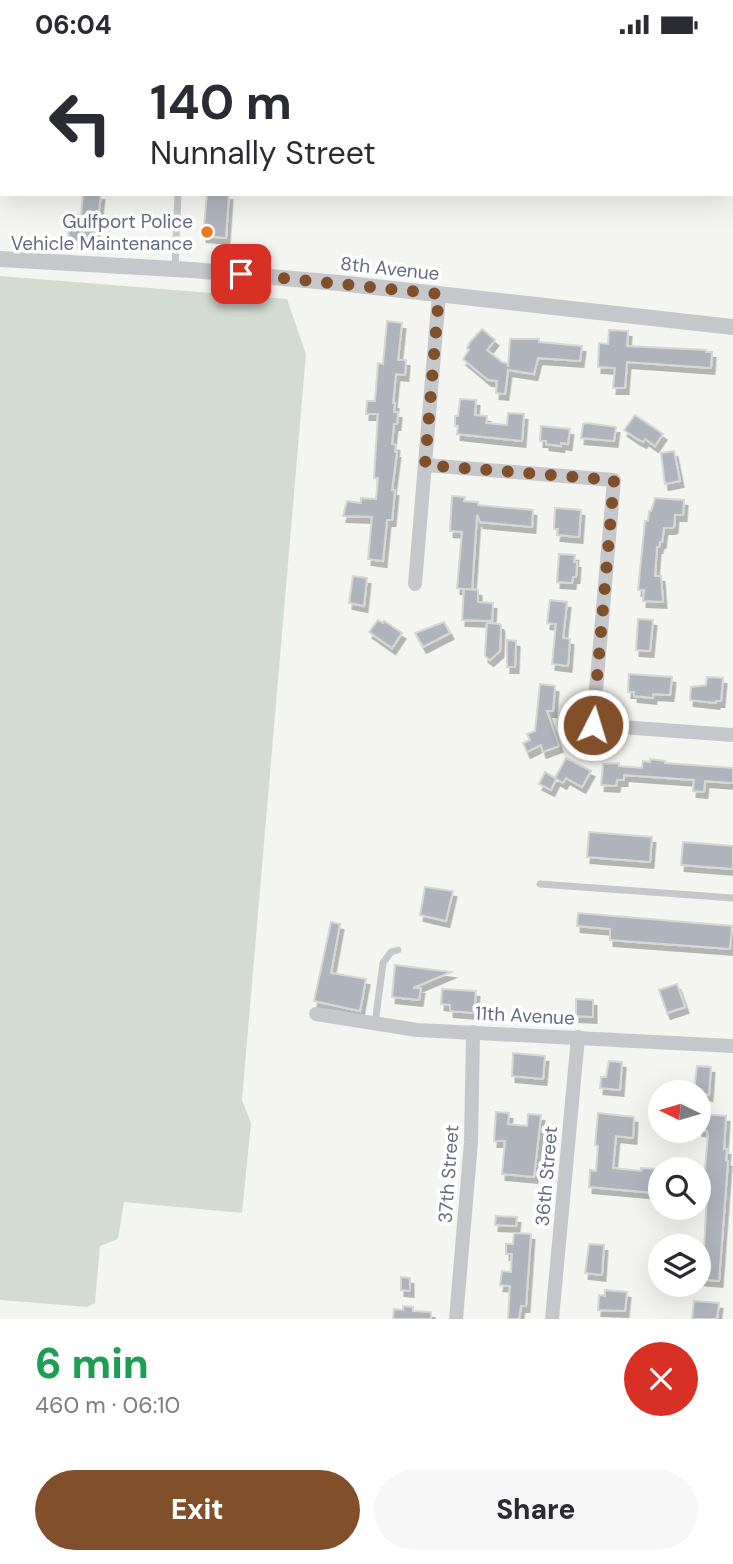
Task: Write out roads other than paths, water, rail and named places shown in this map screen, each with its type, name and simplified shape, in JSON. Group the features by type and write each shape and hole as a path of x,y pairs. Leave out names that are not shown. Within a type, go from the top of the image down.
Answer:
{"street":[{"name":"8th Avenue","path":"0,259 174,269 339,283 733,327"},
{"path":"415,584 439,294"},
{"path":"425,465 614,480 593,725 733,735"},
{"name":"11th Avenue","path":"316,1014 374,1025 733,1046"},
{"name":"37th Street","path":"456,1319 471,1142 473,1032"},
{"name":"36th Street","path":"552,1319 578,1037"}],"lane":[{"path":"174,269 178,196"},
{"path":"540,884 733,898"},
{"path":"374,1025 383,963 391,952 398,950"}],"place":[{"name":"Gulfport Police Vehicle Maintenance","path":"207,232"}]}
